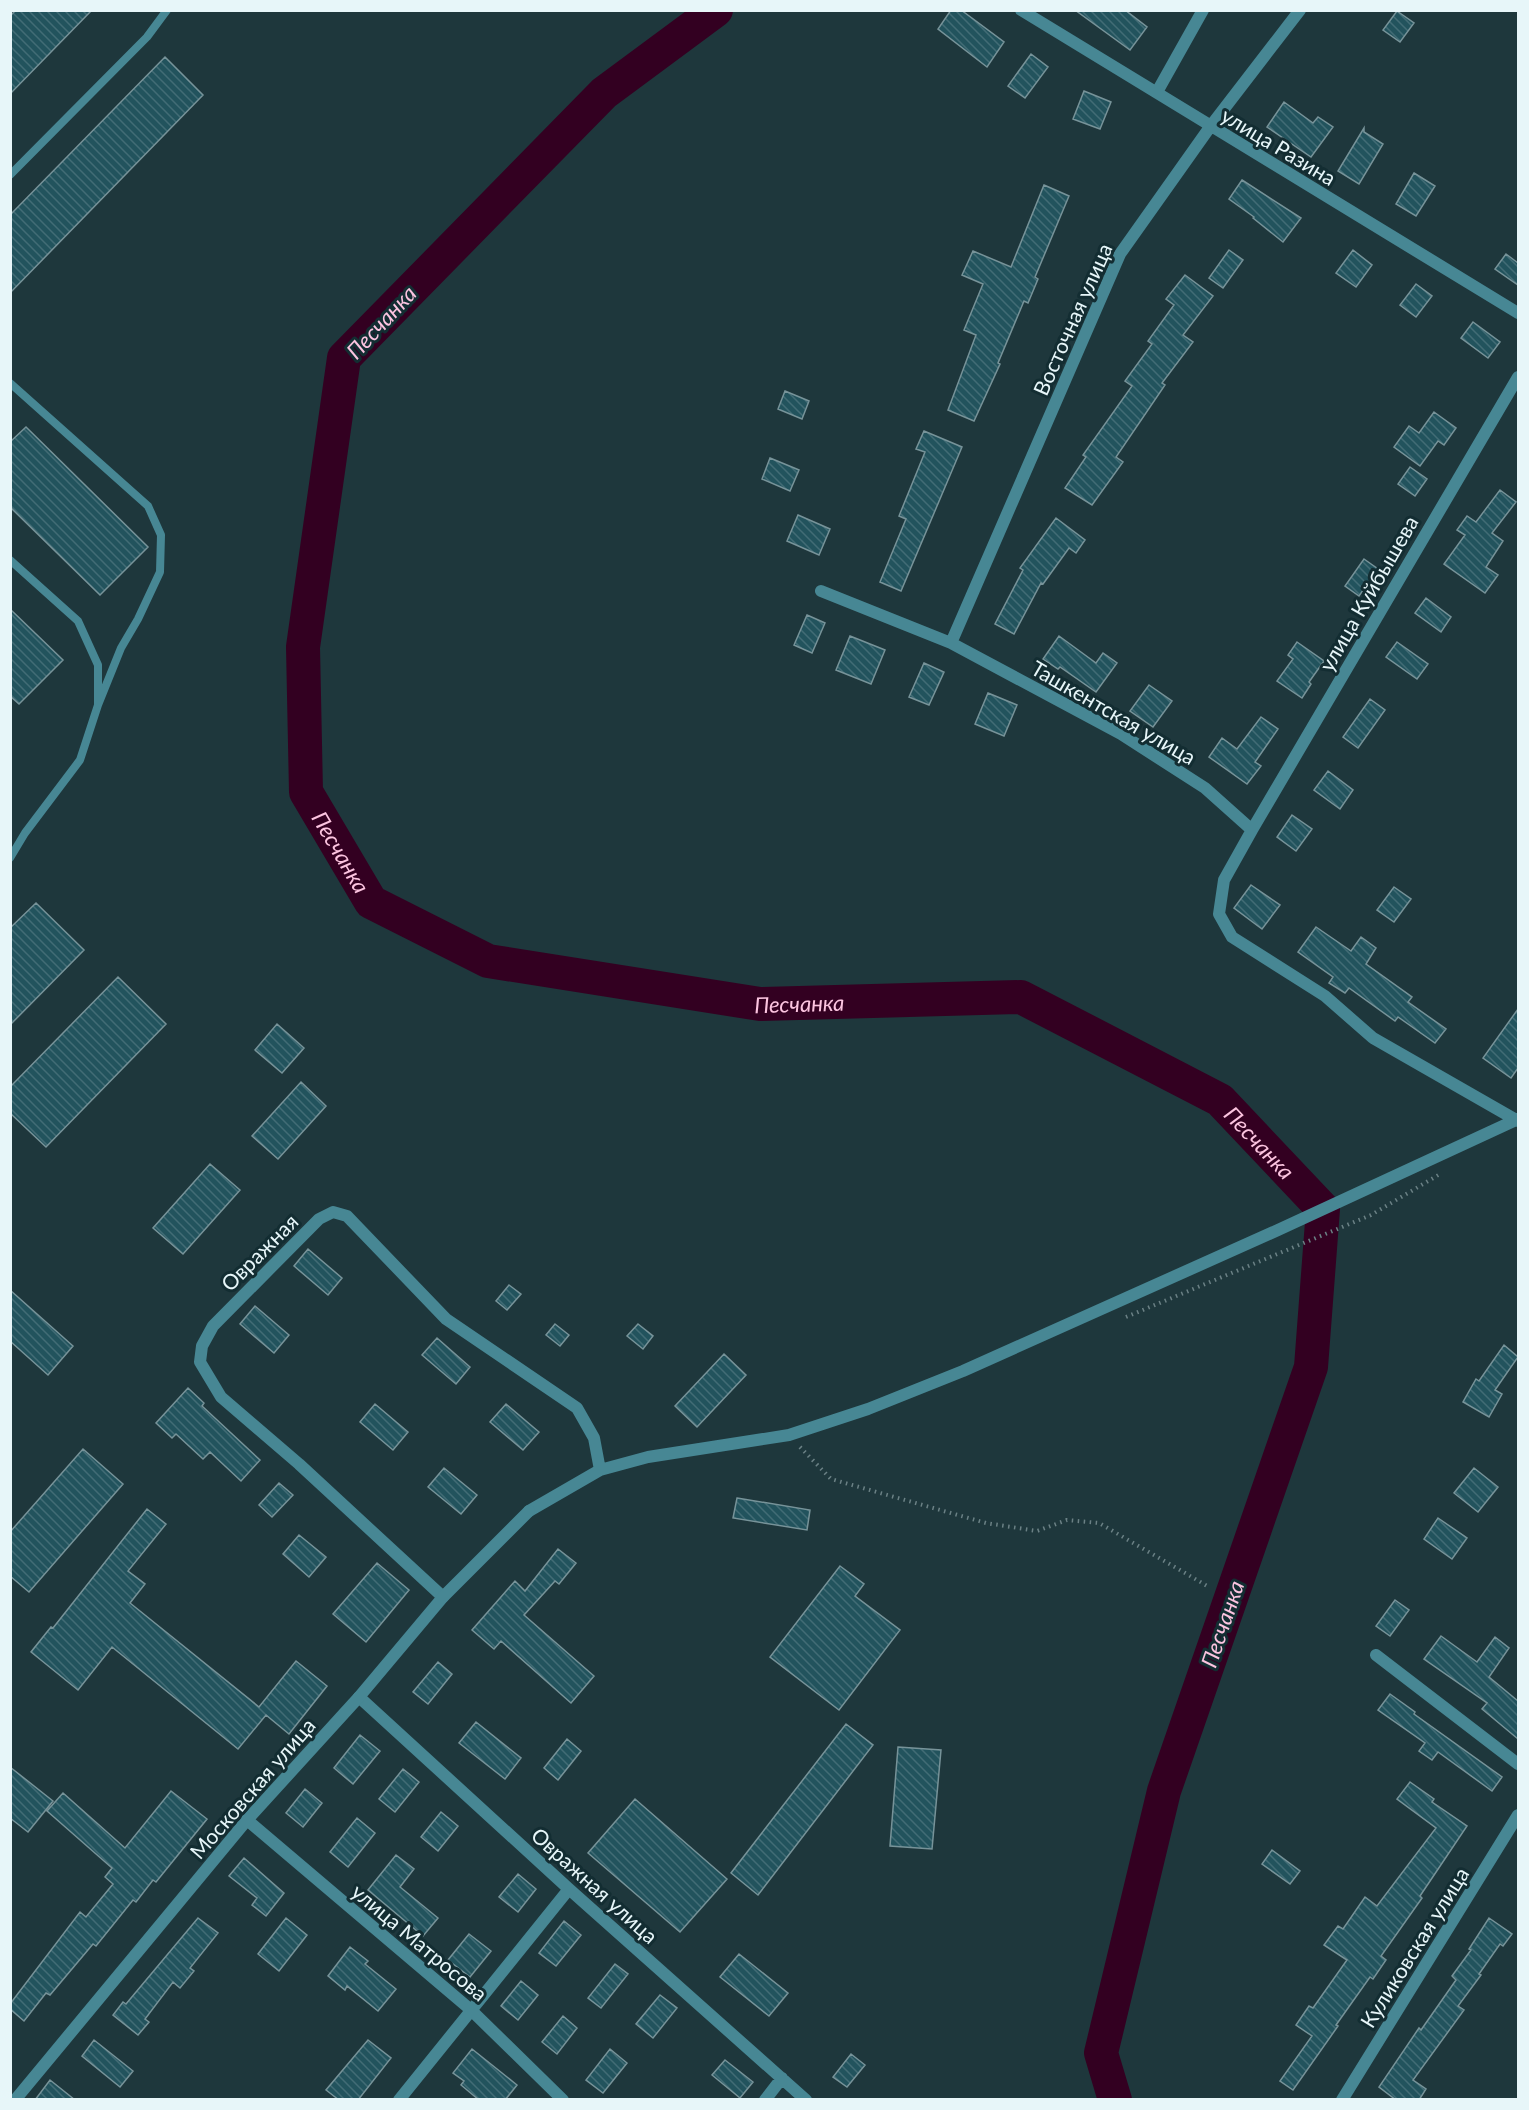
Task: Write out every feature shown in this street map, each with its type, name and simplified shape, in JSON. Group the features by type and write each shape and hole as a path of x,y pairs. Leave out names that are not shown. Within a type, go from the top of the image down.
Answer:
{"street":[{"name":"улица Разина","path":"1021,10 1518,313"},
{"path":"1157,92 1203,10"},
{"name":"Восточная улица","path":"951,643 1120,254 1210,127 1300,10"},
{"name":"улица Куйбышева","path":"1252,830 1518,377"},
{"name":"Ташкентская улица","path":"821,591 951,643 1121,734 1205,789 1252,830"},
{"path":"1252,830 1224,880 1219,914 1232,937 1325,996 1373,1038 1518,1120"},
{"name":"Московская улица","path":"15,2100 247,1820 359,1697 443,1597 529,1511 600,1470 648,1457 789,1436 868,1409 963,1371 1518,1120"},
{"name":"Овражная","path":"443,1597 299,1464 221,1397 200,1362 202,1346 213,1326 319,1219 333,1212 347,1216 446,1319 577,1408 594,1438 600,1470"},
{"path":"1376,1655 1518,1764"},
{"name":"Овражная улица","path":"359,1697 568,1889 806,2100"},
{"name":"Куликовская улица","path":"1342,2100 1518,1815"},
{"name":"улица Матросова","path":"247,1820 471,2010 563,2100"},
{"path":"399,2100 568,1889"},
{"path":"765,2100 782,2078"}],"lane":[{"path":"10,175 147,37 167,10"},
{"path":"10,383 148,506 161,536 160,572 138,619 121,648 98,705 80,760 25,833 10,858"},
{"path":"10,560 78,621 98,665 98,705"}],"path":[{"path":"1214,1281 1371,1215"},
{"path":"789,1436 831,1479 986,1523 1037,1531 1067,1520 1099,1523 1209,1587"}],"building":[{"path":"16,10 92,10 10,94 10,16"},
{"path":"951,10 961,10 1004,42 987,67 938,29"},
{"path":"1075,10 1125,10 1147,27 1130,50"},
{"path":"1397,11 1414,23 1400,42 1383,30"},
{"path":"1031,54 1048,67 1025,98 1008,86"},
{"path":"165,57 203,95 10,293 10,215"},
{"path":"1084,91 1111,102 1100,129 1073,119"},
{"path":"1284,102 1313,123 1318,117 1333,127 1311,157 1267,127"},
{"path":"1364,128 1364,132 1383,144 1359,184 1338,171"},
{"path":"1414,173 1435,186 1416,216 1396,204"},
{"path":"1242,180 1301,218 1283,242 1229,199"},
{"path":"1044,185 1069,196 1035,277 1038,279 1028,303 1024,301 998,363 1000,364 974,421 948,410 976,335 964,330 983,284 962,275 973,251 1011,267"},
{"path":"1229,250 1243,260 1223,288 1209,278"},
{"path":"1353,250 1372,265 1356,287 1336,273"},
{"path":"1506,254 1518,263 1518,285 1495,269"},
{"path":"1185,275 1213,296 1183,335 1193,342 1162,383 1165,385 1116,457 1123,462 1092,505 1065,488 1086,457 1083,455 1132,386 1125,381 1152,344 1148,341 1174,305 1166,299"},
{"path":"1416,284 1432,296 1416,317 1400,305"},
{"path":"1473,322 1500,342 1488,358 1461,338"},
{"path":"785,391 809,401 802,419 778,409"},
{"path":"1434,412 1456,428 1444,445 1438,441 1420,466 1394,447 1409,426 1419,433"},
{"path":"26,427 148,547 100,595 10,507 10,442"},
{"path":"924,431 962,447 901,591 880,582 906,519 899,516 925,452 916,449"},
{"path":"770,458 799,470 790,491 762,479"},
{"path":"1410,467 1427,479 1415,496 1398,484"},
{"path":"1500,490 1516,502 1492,533 1503,541 1486,567 1498,575 1485,593 1444,564 1465,535 1457,530 1467,516 1476,522"},
{"path":"798,515 830,529 819,555 787,541"},
{"path":"1056,518 1085,540 1076,553 1069,548 1043,584 1041,583 1014,634 995,624 1023,570 1020,568"},
{"path":"1364,559 1378,569 1359,596 1345,586"},
{"path":"1426,598 1451,617 1441,632 1415,613"},
{"path":"10,609 63,660 19,704 10,696"},
{"path":"807,615 825,623 812,653 794,645"},
{"path":"850,636 885,650 871,684 836,670"},
{"path":"1059,636 1096,663 1103,653 1117,663 1096,692 1060,667 1058,669 1043,659"},
{"path":"1297,642 1324,661 1309,682 1311,684 1302,698 1277,681 1293,659 1288,655"},
{"path":"1397,642 1428,664 1417,679 1386,657"},
{"path":"924,663 944,672 929,705 909,697"},
{"path":"1149,685 1172,701 1153,727 1130,711"},
{"path":"988,693 1017,705 1004,736 975,724"},
{"path":"1370,699 1385,710 1358,748 1343,737"},
{"path":"1261,717 1278,729 1255,762 1261,766 1247,784 1209,757 1222,738 1237,749"},
{"path":"1328,771 1353,790 1340,809 1314,790"},
{"path":"1292,815 1312,829 1296,851 1277,837"},
{"path":"1251,885 1280,905 1262,929 1234,908"},
{"path":"1394,887 1411,899 1394,922 1377,910"},
{"path":"36,903 84,950 10,1025 10,928"},
{"path":"1316,927 1351,951 1361,937 1376,948 1366,964 1412,997 1408,1002 1446,1029 1435,1043 1398,1017 1395,1021 1349,988 1345,993 1329,983 1333,977 1298,952"},
{"path":"118,977 166,1024 46,1147 10,1113 10,1087"},
{"path":"1518,1009 1518,1068 1511,1078 1483,1058"},
{"path":"277,1024 304,1048 282,1073 255,1050"},
{"path":"301,1082 326,1106 278,1159 252,1136"},
{"path":"210,1164 240,1190 183,1254 153,1228"},
{"path":"308,1249 342,1278 328,1295 294,1266"},
{"path":"509,1285 521,1294 507,1310 496,1301"},
{"path":"10,1290 73,1346 48,1375 10,1341"},
{"path":"255,1306 289,1335 274,1353 240,1324"},
{"path":"555,1324 569,1335 560,1346 546,1335"},
{"path":"638,1324 653,1336 643,1349 627,1336"},
{"path":"437,1338 470,1367 456,1384 422,1355"},
{"path":"1504,1345 1518,1357 1495,1390 1502,1394 1489,1417 1463,1402 1476,1379 1479,1381"},
{"path":"724,1354 746,1375 697,1427 675,1406"},
{"path":"188,1388 204,1403 202,1406 260,1460 241,1481 210,1452 203,1459 176,1434 172,1438 156,1423"},
{"path":"375,1404 408,1432 393,1450 360,1422"},
{"path":"506,1404 539,1432 523,1450 490,1422"},
{"path":"83,1449 123,1484 29,1592 10,1576 10,1532"},
{"path":"444,1468 477,1495 461,1514 428,1487"},
{"path":"1474,1468 1498,1487 1478,1512 1454,1493"},
{"path":"279,1483 293,1495 272,1517 259,1505"},
{"path":"737,1498 810,1510 807,1530 733,1518"},
{"path":"147,1509 166,1524 128,1571 145,1584 130,1603 259,1707 296,1661 327,1686 289,1734 266,1715 238,1749 112,1647 78,1690 31,1652 51,1627 53,1628"},
{"path":"1438,1518 1467,1538 1452,1559 1424,1539"},
{"path":"299,1535 326,1557 309,1577 283,1554"},
{"path":"558,1549 576,1563 559,1584 555,1581 524,1615 594,1676 571,1703 501,1641 494,1649 472,1630 515,1581 525,1591"},
{"path":"377,1563 409,1590 366,1642 333,1614"},
{"path":"840,1566 864,1584 855,1596 900,1630 839,1710 770,1657"},
{"path":"1395,1600 1409,1610 1390,1636 1376,1626"},
{"path":"1441,1636 1477,1662 1495,1637 1509,1648 1489,1677 1518,1701 1518,1739 1482,1709 1487,1703 1424,1659"},
{"path":"438,1662 452,1674 428,1704 413,1692"},
{"path":"1390,1694 1502,1777 1492,1791 1438,1752 1432,1760 1419,1751 1425,1743 1378,1710"},
{"path":"476,1722 521,1758 505,1779 459,1743"},
{"path":"846,1724 873,1745 758,1895 731,1873"},
{"path":"360,1735 380,1751 353,1784 334,1768"},
{"path":"567,1739 581,1751 558,1780 544,1768"},
{"path":"898,1747 941,1750 932,1849 890,1846"},
{"path":"10,1767 53,1801 28,1832 10,1818"},
{"path":"403,1769 419,1782 395,1812 379,1799"},
{"path":"1410,1782 1434,1799 1432,1802 1467,1826 1420,1896 1422,1898 1381,1956 1386,1960 1373,1979 1370,1977 1293,2090 1280,2081 1312,2036 1296,2025 1309,2006 1313,2008 1347,1960 1324,1945 1338,1926 1343,1929 1365,1897 1377,1906 1436,1828 1397,1799"},
{"path":"305,1789 322,1803 303,1827 286,1813"},
{"path":"171,1791 207,1819 156,1882 153,1880 136,1902 133,1900 96,1946 93,1944 50,1995 46,1993 24,2021 10,2009 10,2004 80,1912 86,1917 113,1884 105,1877 112,1868 47,1811 63,1793 125,1848"},
{"path":"635,1799 727,1879 680,1932 588,1853"},
{"path":"441,1812 458,1826 438,1851 421,1837"},
{"path":"357,1818 375,1833 348,1867 330,1852"},
{"path":"1272,1850 1300,1871 1290,1884 1262,1864"},
{"path":"396,1855 414,1869 400,1887 438,1918 423,1936 368,1890"},
{"path":"244,1858 284,1893 266,1916 252,1905 257,1898 229,1876"},
{"path":"518,1874 536,1889 518,1912 499,1897"},
{"path":"198,1918 218,1933 190,1968 194,1971 180,1988 173,1982 145,2019 149,2022 138,2035 113,2015 123,2002 126,2004"},
{"path":"286,1918 307,1935 279,1971 258,1954"},
{"path":"1489,1918 1512,1934 1503,1946 1500,1944 1479,1974 1481,1975 1458,2006 1464,2010 1413,2080 1426,2089 1419,2100 1396,2100 1379,2087 1419,2028 1421,2030 1456,1980 1452,1976 1471,1950 1469,1949"},
{"path":"564,1921 581,1935 556,1966 539,1953"},
{"path":"469,1934 491,1951 470,1977 448,1960"},
{"path":"350,1947 368,1961 365,1964 396,1989 378,2011 347,1986 345,1990 328,1976"},
{"path":"739,1954 788,1993 769,2016 720,1977"},
{"path":"615,1964 628,1974 601,2008 588,1998"},
{"path":"521,1981 538,1995 518,2020 501,2006"},
{"path":"660,1995 677,2008 653,2038 636,2024"},
{"path":"563,2016 577,2028 557,2054 542,2042"},
{"path":"94,2040 133,2071 120,2087 82,2056"},
{"path":"368,2040 391,2058 358,2100 339,2100 326,2090"},
{"path":"472,2049 517,2085 505,2100 479,2100 461,2085 464,2081 453,2073"},
{"path":"610,2049 627,2063 603,2093 586,2080"},
{"path":"851,2054 865,2065 847,2087 833,2077"},
{"path":"725,2060 753,2082 740,2098 712,2075"},
{"path":"50,2080 75,2100 35,2100"}],"waterway":[{"name":"Песчанка","path":"716,10 604,93 344,358 303,647 306,792 371,902 488,961 760,1004 1021,997 1220,1100 1323,1209 1311,1367 1164,1791 1101,2053 1115,2100"}]}
